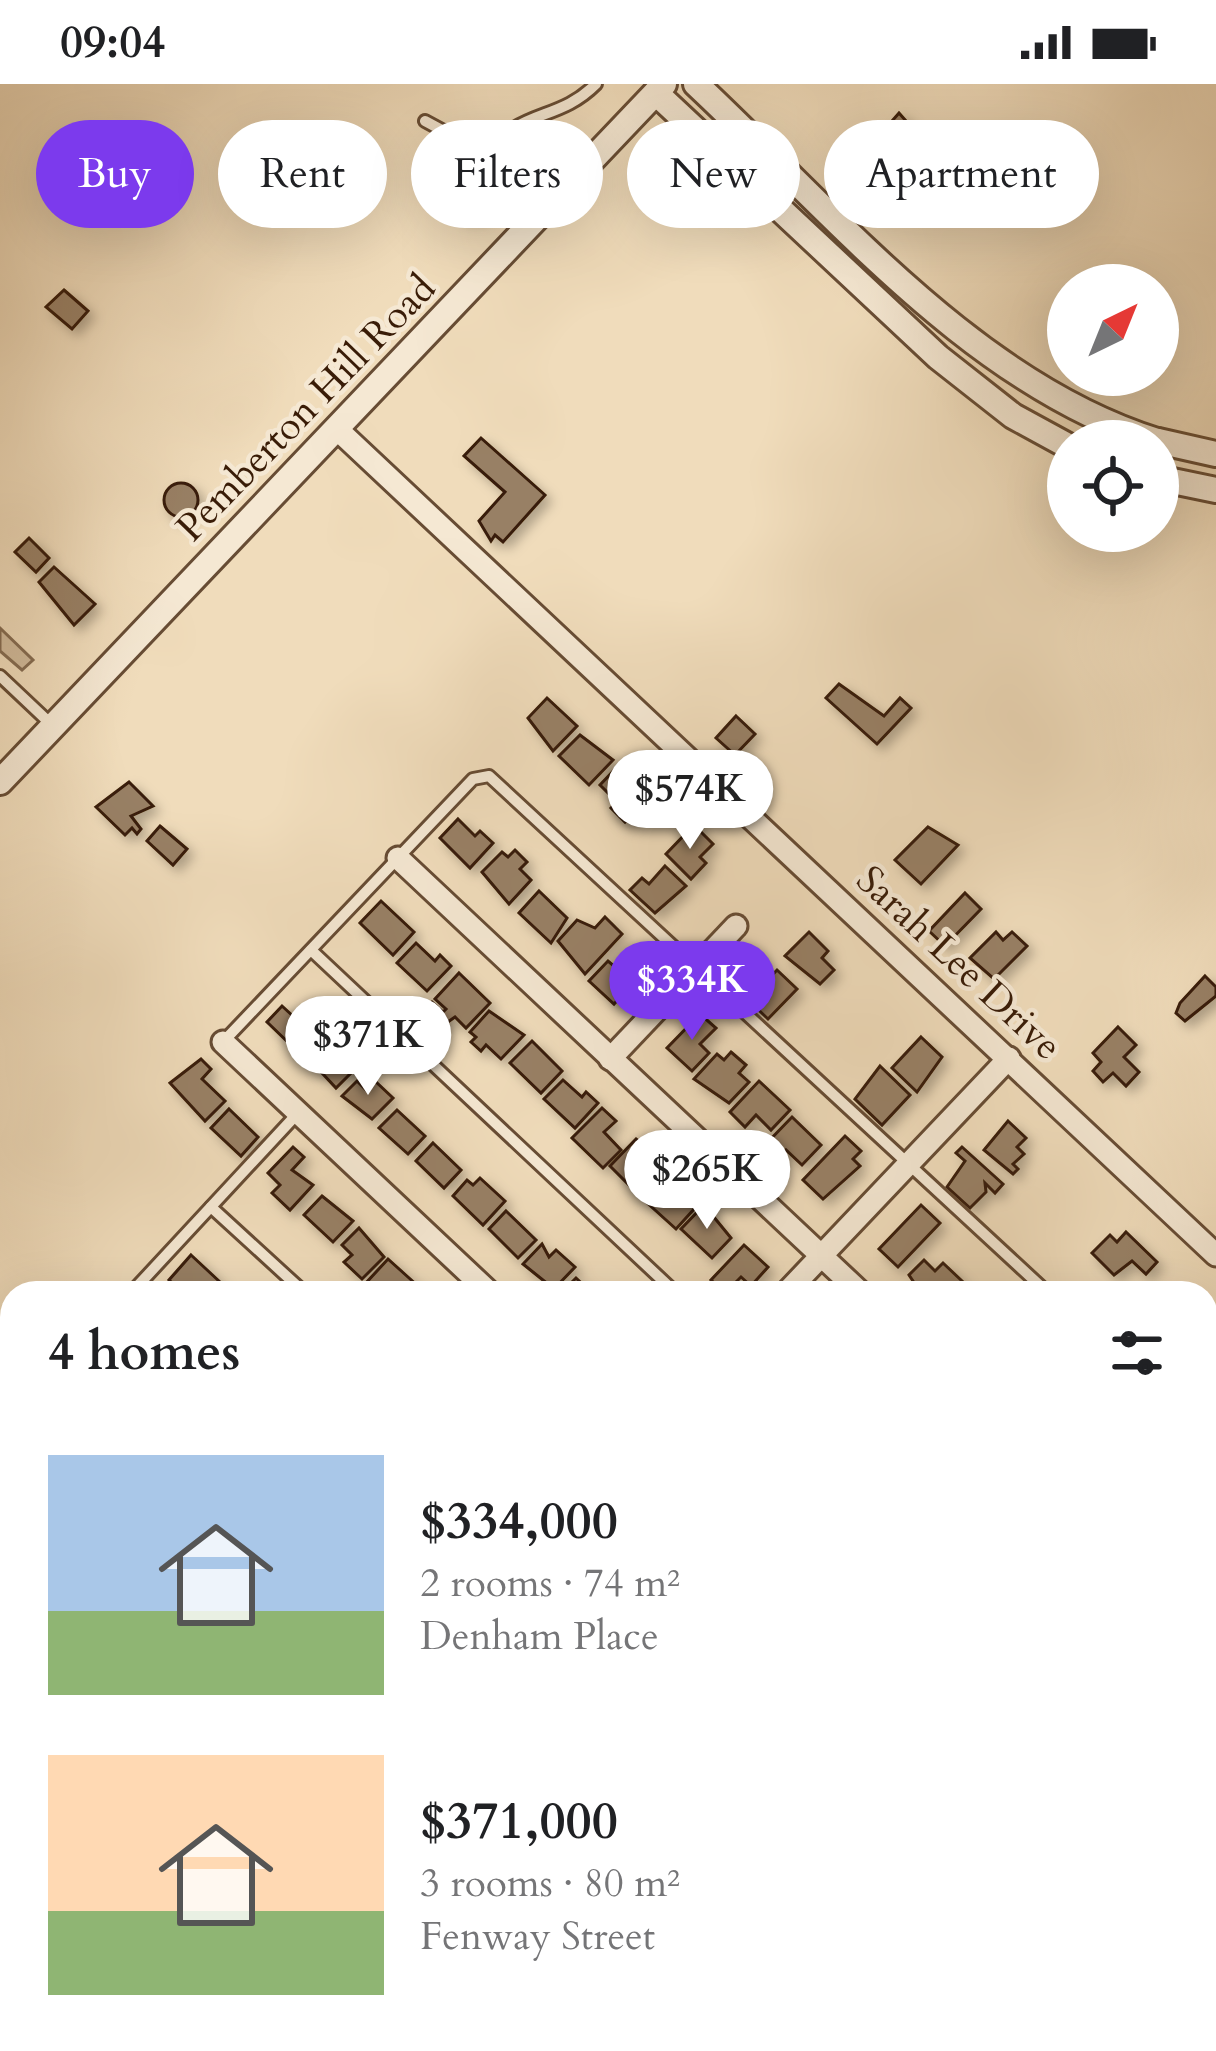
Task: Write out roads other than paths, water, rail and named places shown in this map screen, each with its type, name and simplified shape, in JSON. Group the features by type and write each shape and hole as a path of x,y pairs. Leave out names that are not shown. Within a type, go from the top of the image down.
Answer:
{"street":[{"path":"696,84 989,357 1097,420"},
{"path":"660,88 938,357 979,392 1047,433"},
{"name":"Pemberton Hill Road","path":"603,148 660,88"},
{"name":"Pemberton Hill Road","path":"0,782 527,228"},
{"name":"Sarah Lee Drive","path":"337,429 1216,1255"},
{"path":"1179,446 1216,454"},
{"path":"1179,482 1216,490"},
{"path":"398,858 848,1281"},
{"path":"610,1059 736,926"},
{"path":"223,1042 477,1281"},
{"path":"797,1281 1009,1058"}],"lane":[{"path":"524,120 562,108 596,84"},
{"path":"0,676 53,726"},
{"path":"223,1042 472,779 489,776 1035,1281"},
{"path":"311,950 663,1281"},
{"path":"142,1281 300,1112"},
{"path":"211,1207 292,1281"}]}
